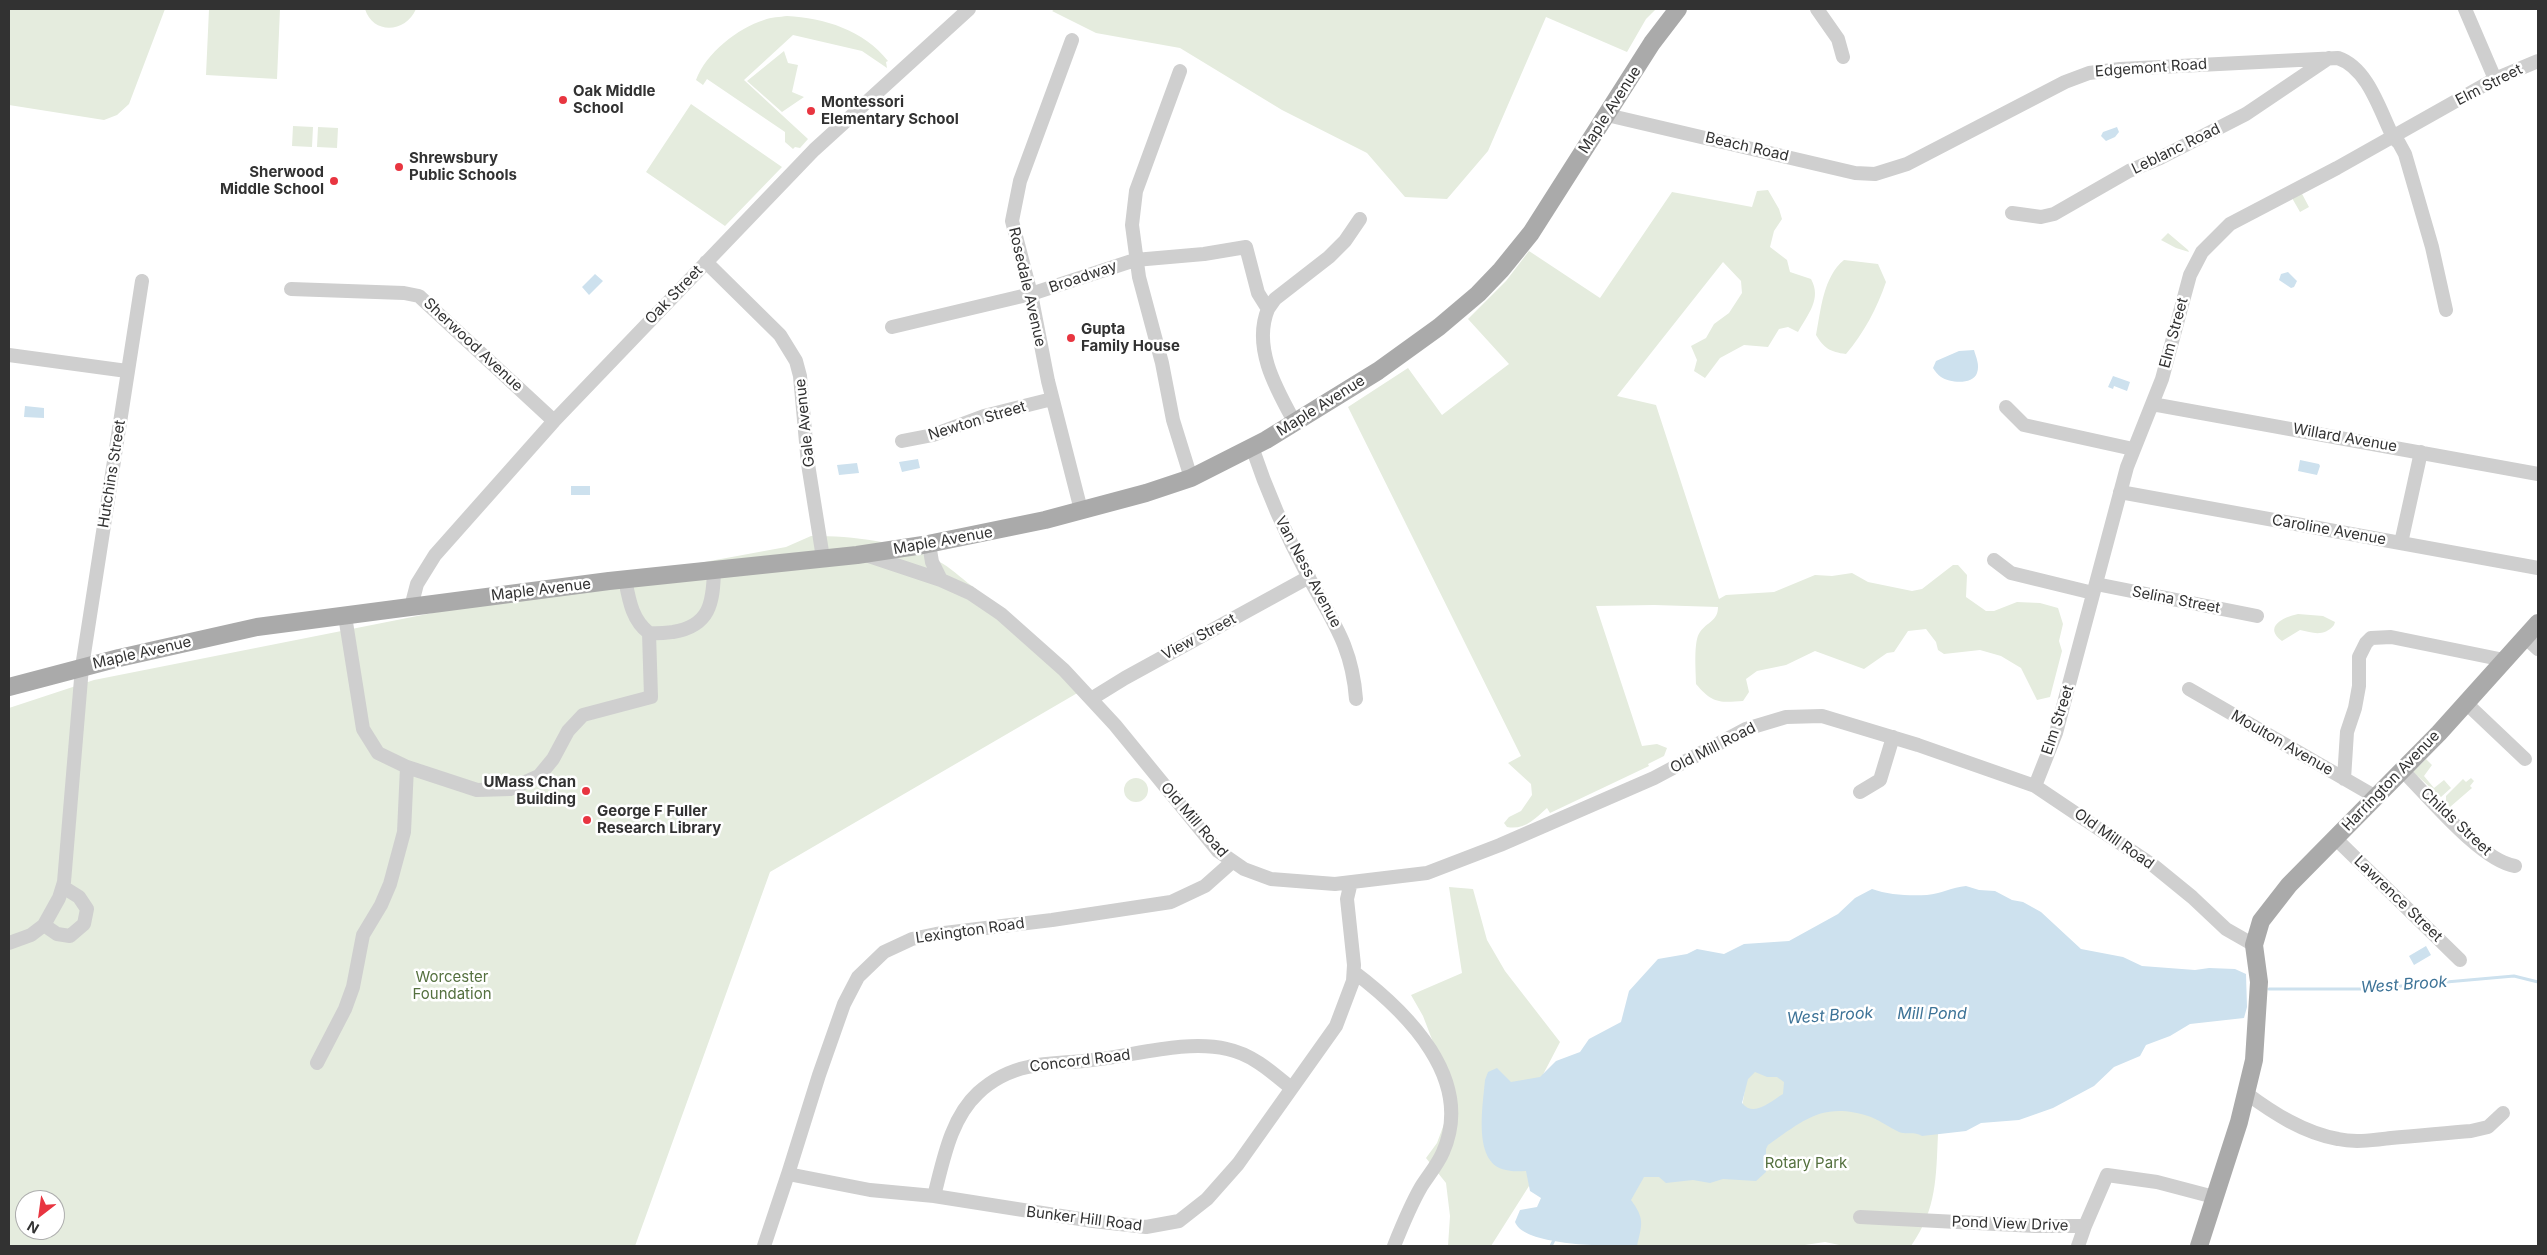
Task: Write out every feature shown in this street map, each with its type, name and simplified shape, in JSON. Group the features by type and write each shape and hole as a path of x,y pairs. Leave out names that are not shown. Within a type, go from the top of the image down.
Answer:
{"main road":[{"name":"Maple Avenue","path":"9,687 82,667 243,630 625,579 864,554 929,544 1026,524 1163,488 1190,478 1295,423 1397,358 1453,317 1484,288 1531,233 1651,45 1678,9"},
{"name":"Harrington Avenue","path":"2254,945 2258,929 2267,912 2305,868 2466,703 2538,622"},
{"path":"2199,1246 2246,1093 2254,1060 2258,1022 2258,972 2254,945"}],"street":[{"name":"Oak Street","path":"411,607 417,584 435,556 554,421 821,143 969,9"},
{"path":"1818,9 1838,39 1843,58"},
{"path":"2465,9 2496,79"},
{"name":"Rosedale Avenue","path":"1072,40 1042,119 1017,192 1013,211 1014,235 1031,294 1052,399 1081,510"},
{"name":"Edgemont Road","path":"1888,171 1933,152 2065,82 2089,73 2330,57 2345,60 2361,74 2393,138 2399,143 2405,154 2414,182 2446,310"},
{"name":"Leblanc Road","path":"2012,213 2041,217 2054,214 2129,171 2160,158 2246,114 2330,57"},
{"name":"Elm Street","path":"2035,786 2056,733 2133,449 2162,379 2190,275 2196,261 2210,242 2230,224 2393,138 2496,79 2538,61"},
{"path":"1180,71 1134,202 1132,237 1135,260 1162,362 1173,420 1190,478"},
{"name":"Beach Road","path":"1607,115 1855,173 1875,174 1888,171"},
{"path":"1295,423 1277,389 1266,358 1264,331 1268,309 1275,299 1337,249 1360,219"},
{"name":"Broadway","path":"892,327 1031,294 1135,260 1204,254 1246,247 1258,293 1268,309"},
{"name":"Gale Avenue","path":"706,262 780,335 796,360 800,376 808,464 823,558"},
{"name":"Hutchins Street","path":"62,887 82,667 142,281"},
{"name":"Sherwood Avenue","path":"291,289 404,293 419,296 554,421"},
{"path":"9,355 128,371"},
{"name":"Newton Street","path":"902,441 933,435 984,416 1052,399"},
{"name":"Willard Avenue","path":"2152,404 2538,474"},
{"path":"2006,407 2024,425 2133,449"},
{"name":"Van Ness Avenue","path":"1252,447 1267,490 1309,577 1343,639 1353,673 1356,699"},
{"path":"2401,543 2421,452"},
{"name":"Caroline Avenue","path":"2120,492 2538,568"},
{"path":"929,544 932,562 941,580"},
{"path":"910,547 914,569"},
{"name":"Old Mill Road","path":"864,554 914,569 941,580 970,593 1001,614 1040,647 1127,738 1213,844 1232,862 1257,875 1286,882 1351,882 1415,875 1441,868 1654,778 1733,736 1772,720 1798,716 1822,716 1893,736 2035,786 2154,866 2192,897 2226,929 2254,945"},
{"name":"Selina Street","path":"1994,560 2011,573 2257,616"},
{"path":"625,579 633,612 643,628 650,633 663,633 686,629 703,618 710,606 714,571"},
{"name":"View Street","path":"1091,699 1125,678 1309,577"},
{"path":"345,616 362,730 378,754 407,768 479,790 510,790 530,782 549,765 568,731 583,715 651,697 650,633"},
{"path":"2344,779 2346,732 2359,686 2359,657 2366,643 2376,637 2391,637 2504,660"},
{"path":"2525,637 2538,650"},
{"name":"Moulton Avenue","path":"2189,689 2376,797"},
{"path":"2466,703 2525,758"},
{"path":"1860,792 1880,780 1893,736"},
{"path":"317,1063 346,1009 363,935 379,910 390,884 404,832 407,768"},
{"name":"Childs Street","path":"2402,770 2484,852 2506,865 2516,866"},
{"name":"Lawrence Street","path":"2335,838 2460,960"},
{"name":"Lexington Road","path":"788,1174 819,1075 844,1004 858,978 884,952 912,939 936,934 1052,920 1171,902 1204,886 1232,862"},
{"name":"Bunker Hill Road","path":"788,1174 870,1190 934,1196 998,1208 1135,1226 1168,1224 1185,1217 1221,1184 1336,1026 1350,993 1354,972 1347,900 1351,882"},
{"path":"9,944 31,935 44,925 62,887 73,892 84,903 88,913 86,922 78,931 70,936 57,934 44,925"},
{"path":"1354,972 1382,994 1410,1021 1441,1069 1450,1097 1452,1116 1450,1135 1443,1153 1408,1213 1394,1246"},
{"name":"Concord Road","path":"934,1196 954,1130 967,1105 994,1080 1027,1067 1116,1058 1165,1049 1217,1047 1239,1052 1261,1064 1291,1088"},
{"path":"2246,1093 2269,1110 2316,1134 2348,1140 2471,1131 2488,1127 2503,1113"},
{"path":"764,1246 788,1174"},
{"name":"Pond View Drive","path":"1860,1217 2035,1226 2085,1226 2107,1175 2157,1182 2214,1197"},
{"path":"2078,1246 2085,1226"}],"green space":[{"path":"9,9 165,9 129,104 117,115 104,120 9,105"},
{"path":"209,9 280,9 277,79 206,75"},
{"path":"365,9 416,9 405,23 390,28 382,27 375,23"},
{"path":"1055,9 1656,9 1646,19 1627,52 1546,17 1488,151 1447,199 1405,197 1367,153 1282,110 1180,48 1096,33 1052,11"},
{"path":"787,16 829,23 842,28 867,41 888,61 886,62 887,68 862,51 793,35 744,80 808,139 800,148 795,147 793,149 785,142 785,132 707,79 703,85 696,80 707,60 734,35 767,19"},
{"path":"784,51 788,63 798,65 792,92 804,97 782,112 747,81"},
{"path":"691,104 782,167 725,226 646,172"},
{"path":"293,126 313,127 312,147 292,146"},
{"path":"318,127 338,128 337,148 317,147"},
{"path":"1768,190 1779,209 1782,219 1774,231 1770,247 1787,260 1790,272 1811,279 1814,286 1815,293 1812,306 1798,332 1788,327 1779,329 1768,347 1744,345 1720,358 1705,378 1694,371 1697,360 1691,346 1706,338 1714,324 1729,313 1742,293 1741,281 1723,262 1617,396 1656,405 1719,599 1726,595 1774,592 1815,575 1832,576 1852,573 1868,582 1912,591 1922,589 1953,565 1958,565 1967,575 1966,597 1986,611 1994,611 2017,602 2040,603 2058,608 2063,624 2059,641 2062,651 2050,697 2037,700 2021,668 2001,656 1980,650 1944,654 1938,650 1936,642 1926,629 1908,631 1894,652 1887,653 1864,669 1815,651 1786,665 1757,671 1746,679 1749,692 1743,701 1722,702 1707,695 1696,684 1695,665 1698,636 1714,618 1718,612 1718,607 1596,606 1642,746 1657,744 1667,748 1664,756 1648,764 1649,766 1550,813 1547,808 1524,825 1513,828 1507,827 1504,823 1509,817 1521,811 1532,795 1531,784 1508,763 1521,756 1348,407 1408,368 1442,415 1509,364 1468,319 1506,281 1529,251 1600,298 1672,192 1752,207 1757,191"},
{"path":"2301,192 2309,207 2300,212 2292,198"},
{"path":"2168,233 2188,250 2189,252 2161,240"},
{"path":"1844,260 1878,264 1886,282 1859,338 1846,354 1828,349 1816,335 1827,285 1831,275"},
{"name":"Worcester Foundation","path":"811,536 844,537 876,541 923,554 951,569 1002,610 1086,688 770,872 635,1246 9,1246 9,708 94,680 493,601 786,547"},
{"path":"2298,614 2323,616 2335,622 2330,629 2322,633 2300,630 2282,641 2274,631 2277,623"},
{"path":"2426,759 2432,765 2424,776 2434,788 2444,780 2451,788 2441,797 2413,772"},
{"path":"1136,778 1145,781 1148,790 1145,799 1136,802 1127,799 1124,790 1127,781"},
{"path":"2471,778 2474,781 2470,786 2472,788 2450,807 2446,803 2446,796 2463,779 2466,782"},
{"path":"1449,887 1473,889 1487,940 1505,971 1560,1042 1509,1140 1539,1180 1529,1186 1491,1246 1448,1246 1450,1216 1446,1183 1426,1158 1437,1143 1447,1116 1433,1042 1423,1016 1411,995 1462,973"},
{"name":"Rotary Park","path":"1752,1047 1938,1134 1935,1179 1930,1206 1920,1232 1911,1246 1844,1246 1825,1242 1798,1246 1594,1246 1633,1174 1742,1107"}],"water":[{"path":"2117,127 2119,132 2115,137 2106,141 2101,136 2103,132"},
{"path":"2288,272 2297,281 2294,287 2291,288 2279,280 2281,274"},
{"path":"595,274 603,281 589,295 582,287"},
{"path":"1974,350 1978,370 1975,377 1971,380 1961,382 1950,381 1940,376 1933,368 1936,361 1959,351"},
{"path":"2113,376 2130,382 2127,391 2114,386 2113,389 2108,387"},
{"path":"25,406 44,408 44,418 24,417"},
{"path":"918,459 920,468 902,472 899,462"},
{"path":"2300,460 2319,464 2317,475 2298,471"},
{"path":"857,463 859,473 839,475 837,465"},
{"path":"571,486 590,486 590,495 571,495"},
{"name":"Mill Pond","path":"1966,886 1979,890 1995,891 2012,900 2023,902 2041,912 2081,949 2123,957 2142,966 2195,970 2209,968 2235,969 2246,974 2247,1007 2244,1018 2190,1024 2170,1036 2146,1045 2140,1056 2114,1067 2094,1086 2053,1108 2019,1120 1981,1123 1966,1131 1922,1136 1899,1132 1871,1117 1840,1111 1828,1112 1804,1120 1768,1145 1766,1149 1766,1172 1756,1181 1723,1179 1710,1183 1693,1180 1666,1183 1659,1177 1644,1177 1631,1200 1639,1212 1641,1222 1637,1246 1590,1245 1551,1241 1522,1230 1515,1222 1520,1210 1537,1207 1541,1198 1530,1191 1526,1171 1506,1170 1495,1165 1488,1157 1482,1132 1482,1118 1485,1080 1488,1072 1497,1068 1511,1082 1540,1077 1556,1061 1580,1052 1589,1039 1621,1022 1629,991 1658,959 1687,954 1697,949 1724,954 1744,944 1789,941 1838,914 1855,898 1872,889 1892,894 1920,895","holes":["1755,1072 1767,1077 1777,1077 1784,1082 1783,1094 1757,1109 1752,1109 1742,1103 1748,1079"]},
{"path":"2426,946 2431,955 2414,965 2409,956"}],"waterway":[{"name":"West Brook","path":"2269,989 2367,989 2514,976 2538,982"},
{"name":"West Brook","path":"1551,1246 1555,1238"}],"place":[{"name":"Oak Middle School","path":"563,100"},
{"name":"Montessori Elementary School","path":"811,111"},
{"name":"Shrewsbury Public Schools","path":"399,167"},
{"name":"Sherwood Middle School","path":"334,181"},
{"name":"Gupta Family House","path":"1071,338"},
{"name":"UMass Chan Building","path":"586,791"},
{"name":"George F Fuller Research Library","path":"587,820"}]}
